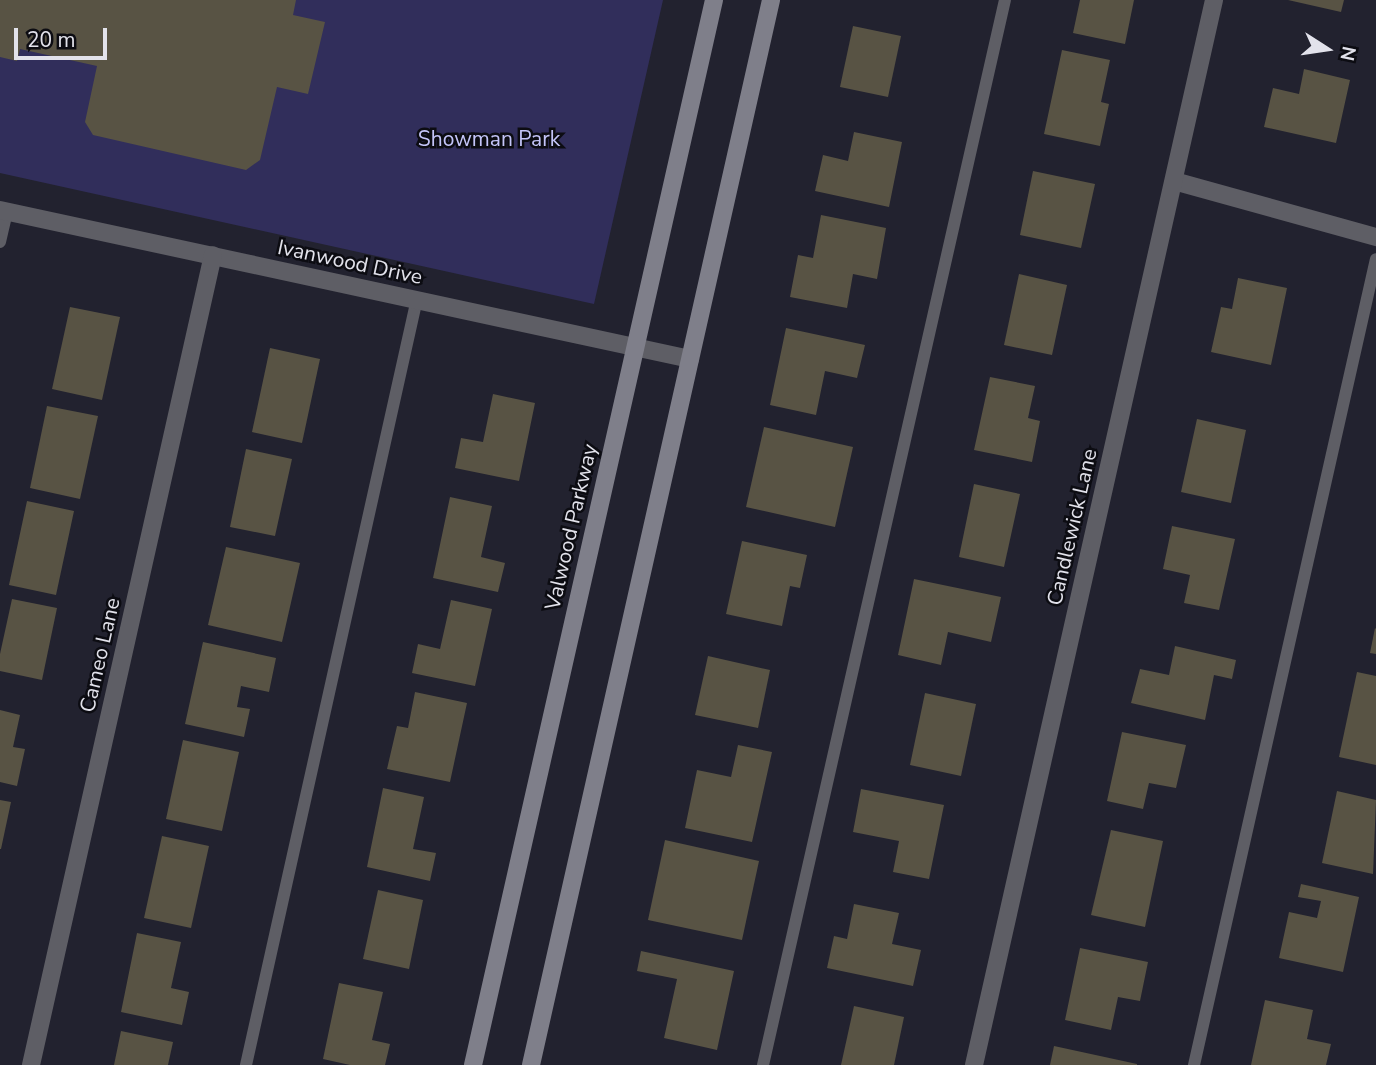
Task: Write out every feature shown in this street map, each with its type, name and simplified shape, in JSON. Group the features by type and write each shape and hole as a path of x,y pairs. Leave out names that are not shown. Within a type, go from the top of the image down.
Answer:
{"main road":[{"name":"Valwood Parkway","path":"473,1065 714,0"},
{"path":"531,1065 771,0"}],"street":[{"name":"Candlewick Lane","path":"974,1065 1214,0"},
{"path":"1174,181 1376,237"},
{"name":"Ivanwood Drive","path":"4,211 690,359"},
{"name":"Cameo Lane","path":"31,1065 214,255"}],"lane":[{"path":"763,1065 1004,0"},
{"path":"0,242 4,211"},
{"path":"1194,1065 1376,259"},
{"path":"246,1065 417,299"}],"green space":[{"name":"Showman Park","path":"0,0 663,0 594,304 0,173"}],"building":[{"path":"0,0 296,0 293,15 325,22 308,94 277,87 260,160 246,170 93,135 85,122 97,66 20,49 17,61 0,57"},
{"path":"1080,0 1134,0 1125,44 1073,33"},
{"path":"1288,0 1344,0 1341,12"},
{"path":"853,26 901,36 888,97 840,87"},
{"path":"1062,50 1110,60 1101,102 1109,104 1100,146 1044,134"},
{"path":"1304,69 1350,80 1336,143 1264,127 1273,88 1299,94"},
{"path":"854,132 902,142 889,207 815,191 823,155 848,161"},
{"path":"1033,171 1095,184 1081,248 1020,235"},
{"path":"821,215 886,228 877,279 853,274 847,308 790,297 798,255 813,258"},
{"path":"1019,274 1067,285 1052,355 1004,345"},
{"path":"1238,278 1287,288 1271,365 1211,352 1221,307 1232,309"},
{"path":"70,307 120,317 102,400 52,389"},
{"path":"786,328 865,345 857,378 825,371 816,415 770,405"},
{"path":"270,348 320,359 302,443 252,432"},
{"path":"990,377 1035,386 1028,418 1040,421 1032,462 974,450"},
{"path":"493,394 535,403 519,481 455,468 461,438 483,442"},
{"path":"47,406 98,416 80,499 30,488"},
{"path":"1197,419 1246,430 1231,503 1181,492"},
{"path":"764,427 853,447 835,527 746,507"},
{"path":"246,449 292,459 275,536 230,527"},
{"path":"974,484 1020,494 1004,567 959,557"},
{"path":"450,497 492,506 481,557 505,563 498,592 433,578"},
{"path":"27,501 74,511 56,595 9,585"},
{"path":"1172,526 1235,539 1219,610 1184,603 1190,575 1163,569"},
{"path":"742,541 807,555 800,588 790,586 782,626 726,614"},
{"path":"226,547 300,563 282,642 208,625"},
{"path":"914,579 1001,597 991,642 948,632 941,665 898,655"},
{"path":"12,599 57,608 42,680 0,671 0,654"},
{"path":"451,600 492,609 475,686 412,673 418,644 440,649"},
{"path":"1376,629 1376,654 1370,653"},
{"path":"203,642 276,658 269,692 241,686 237,707 250,709 244,737 185,724"},
{"path":"1175,646 1236,660 1232,679 1214,675 1205,720 1131,703 1140,669 1169,675"},
{"path":"708,656 770,670 758,728 695,715"},
{"path":"1357,672 1376,676 1376,765 1339,757"},
{"path":"415,692 467,703 450,782 387,769 397,726 408,728"},
{"path":"925,693 976,704 961,776 910,765"},
{"path":"0,710 20,715 13,747 25,749 17,786 0,782"},
{"path":"1122,732 1186,745 1176,788 1149,783 1143,809 1107,801"},
{"path":"183,740 239,752 222,831 166,819"},
{"path":"738,745 772,752 752,842 685,828 697,770 731,777"},
{"path":"383,788 424,797 413,849 436,853 430,881 367,867"},
{"path":"861,789 944,805 929,879 893,872 899,841 853,832"},
{"path":"1337,791 1376,800 1373,874 1322,863"},
{"path":"0,800 11,802 1,849 0,849"},
{"path":"1111,830 1163,841 1145,927 1091,915"},
{"path":"162,836 209,846 191,928 144,918"},
{"path":"665,840 759,861 742,940 648,920"},
{"path":"1301,884 1359,897 1343,972 1279,958 1289,912 1317,918 1321,901 1298,897"},
{"path":"378,890 423,900 409,969 363,959"},
{"path":"854,904 899,913 892,944 921,950 913,986 827,968 834,936 847,939"},
{"path":"137,933 181,942 171,988 189,992 182,1025 121,1012"},
{"path":"1080,948 1148,962 1140,1001 1118,997 1111,1030 1065,1020"},
{"path":"641,951 734,971 717,1050 664,1038 677,979 637,971"},
{"path":"339,983 383,992 372,1040 390,1044 385,1065 350,1065 323,1059"},
{"path":"1265,1000 1313,1010 1307,1039 1331,1044 1326,1065 1251,1065"},
{"path":"854,1006 904,1017 894,1065 841,1065"},
{"path":"121,1031 173,1042 168,1065 114,1065"},
{"path":"1054,1046 1137,1064 1137,1065 1050,1065"}]}
